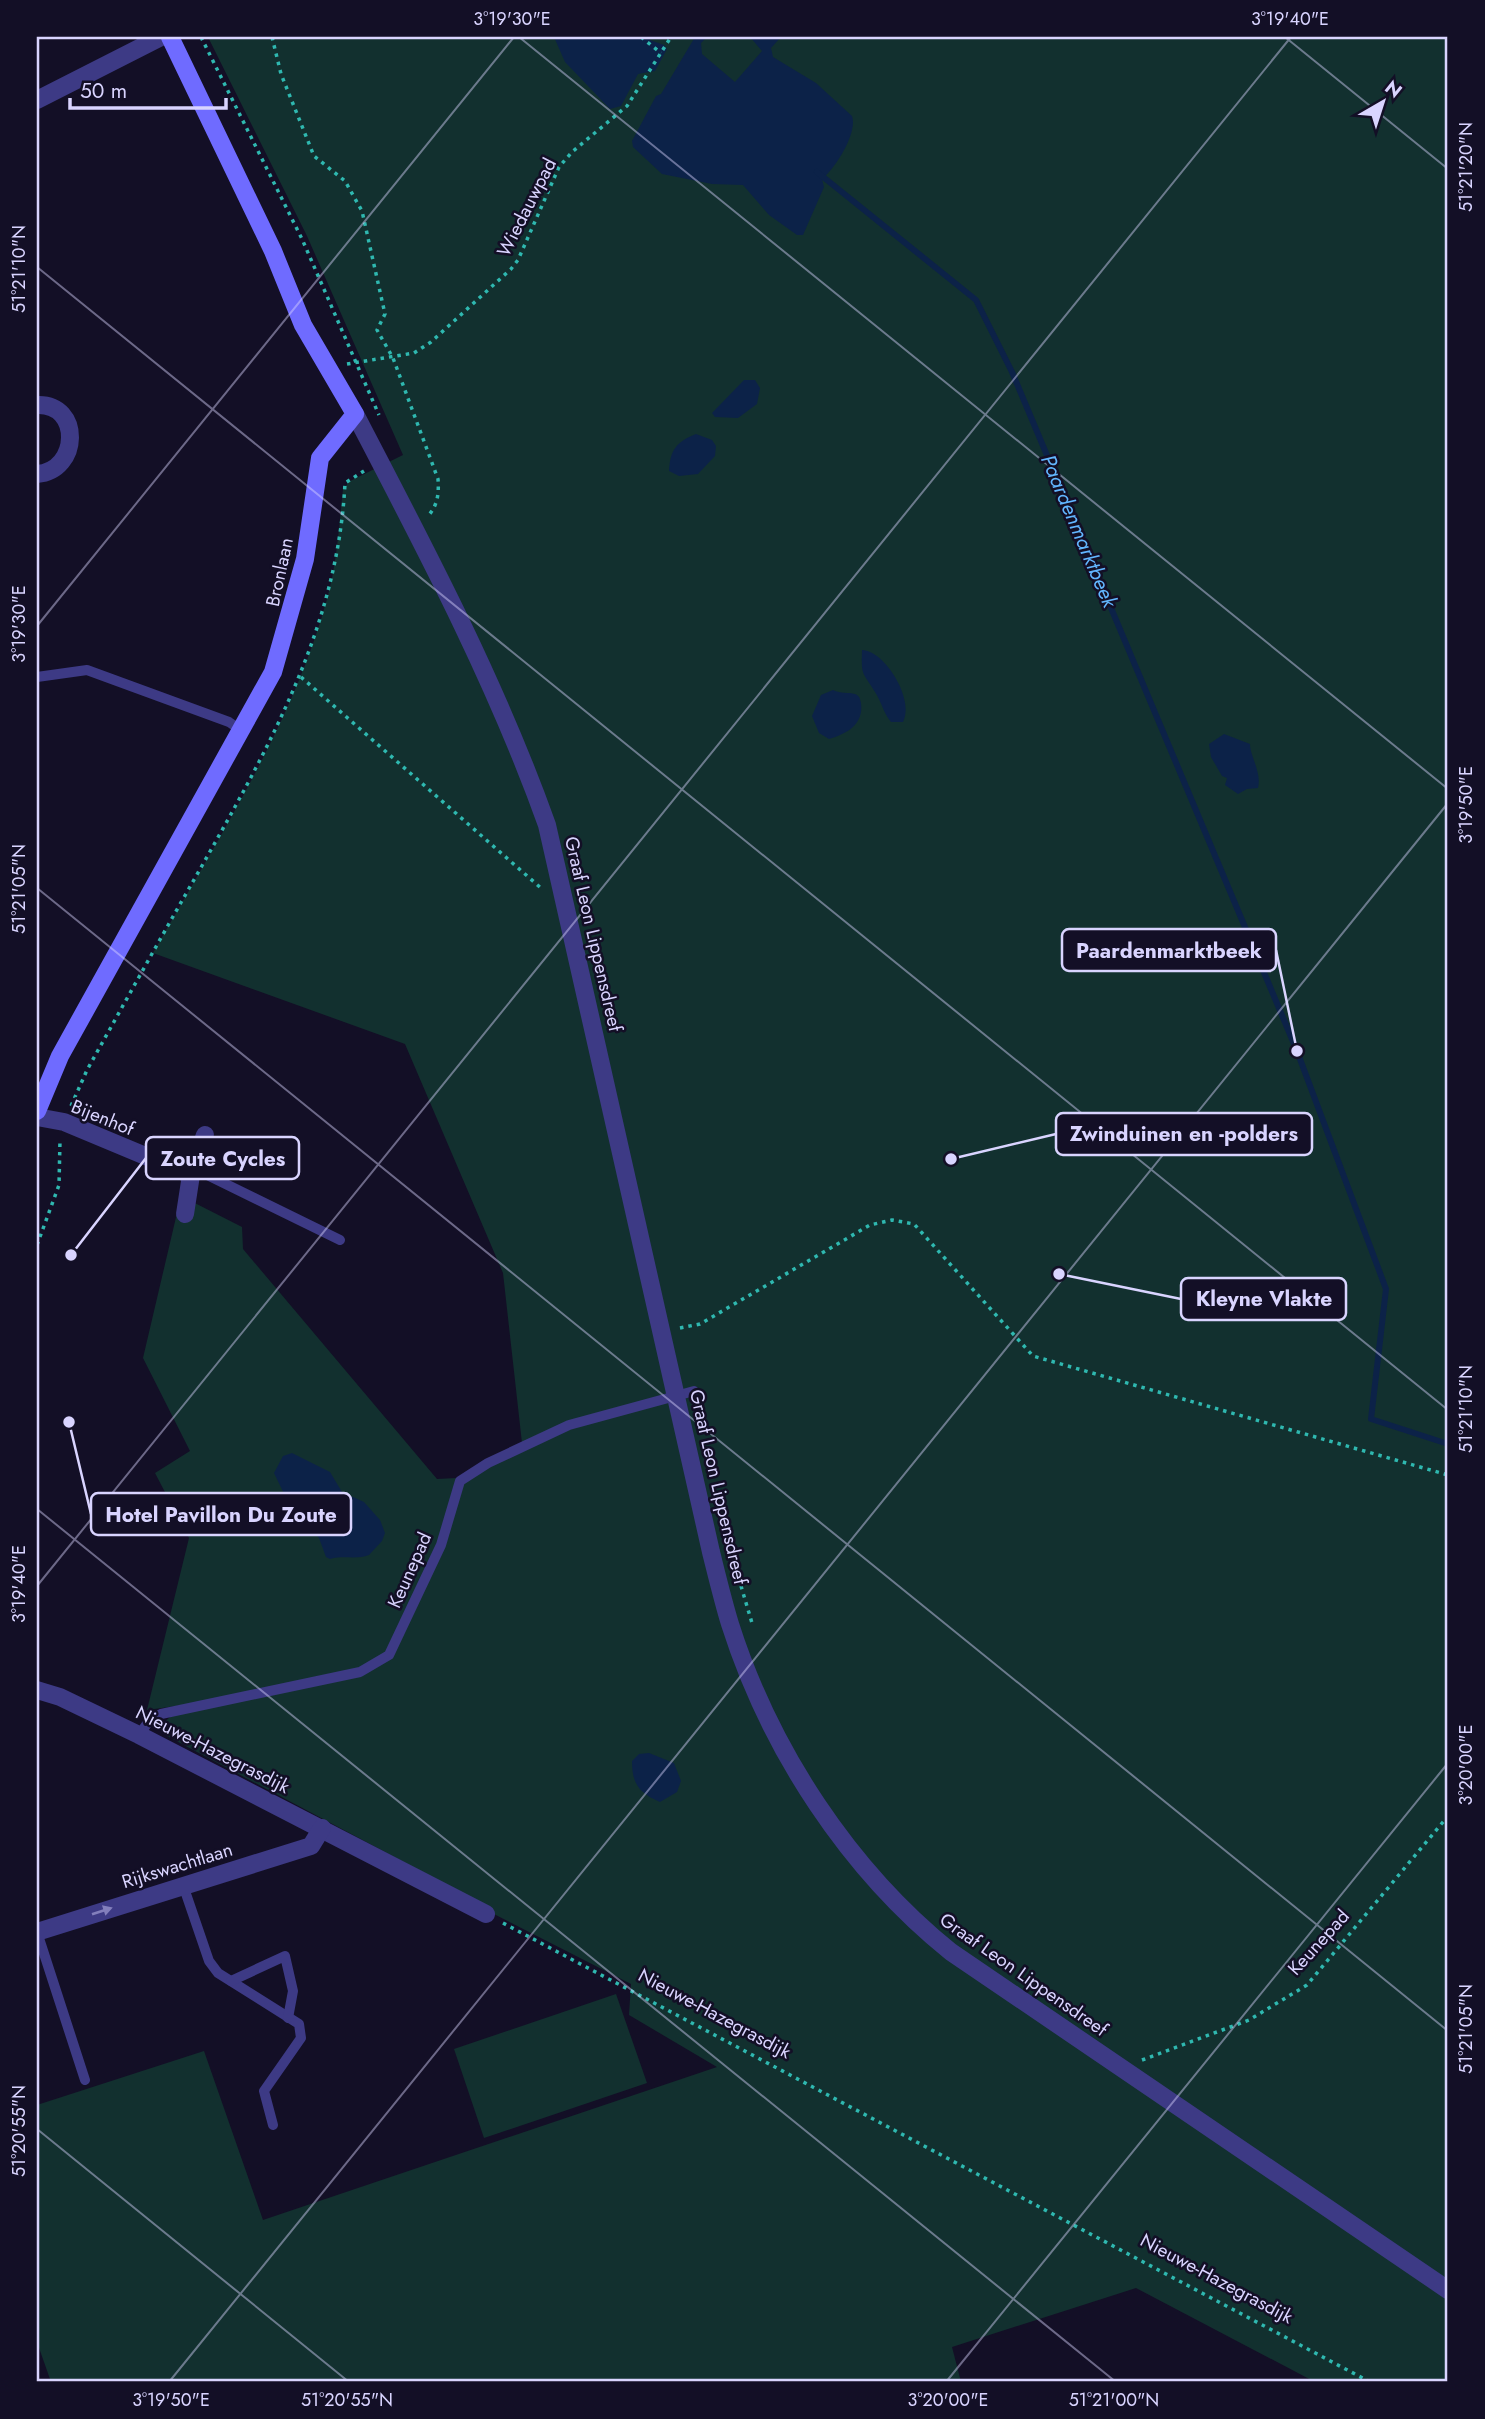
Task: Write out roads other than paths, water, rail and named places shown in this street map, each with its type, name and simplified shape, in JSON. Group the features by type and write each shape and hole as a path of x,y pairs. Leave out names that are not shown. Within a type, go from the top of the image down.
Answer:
{"street":[{"path":"37,100 161,37"},
{"path":"170,37 273,251 303,325 355,414"},
{"path":"37,405 50,405 61,412 70,428 72,441 57,468 37,474"},
{"name":"Graaf Leon Lippensdreef","path":"355,414 455,609 516,742 547,825 685,1393 730,1625 760,1698 794,1766 874,1878 911,1920 951,1952 1448,2290"},
{"name":"Bronlaan","path":"37,1111 60,1056 273,672 299,590 320,458 355,414"},
{"name":"Bijenhof","path":"37,1117 64,1122 192,1172"},
{"path":"185,1214 192,1172 205,1135"},
{"name":"Nieuwe-Hazegrasdijk","path":"37,1690 60,1697 139,1735 486,1914"},
{"name":"Rijkswachtlaan","path":"37,1932 311,1846 322,1828"}],"lane":[{"path":"37,677 87,670 229,722 242,731"},
{"path":"192,1172 340,1240"},
{"name":"Keunepad","path":"139,1735 149,1721 161,1714 360,1672 376,1665 389,1655 441,1545 460,1481 488,1463 569,1425 685,1393"},
{"path":"183,1885 209,1961 218,1973 299,2024 301,2038 264,2091 273,2124"},
{"path":"37,1932 85,2080"},
{"path":"232,1981 285,1956 293,1990 288,2018"}],"water":[{"path":"554,37 651,37 650,40 664,45 667,49 655,71 638,74 621,106 610,109 565,62"},
{"path":"695,37 707,37 701,43 702,54 735,82 762,51 750,37 781,37 771,48 773,57 816,83 852,116 849,141 839,159 822,179 824,187 803,235 797,235 769,215 743,185 712,184 662,174 633,147 632,141 656,96 661,94"},
{"path":"744,380 755,380 760,388 757,404 738,418 715,417 712,413"},
{"path":"696,434 712,440 716,446 715,456 698,474 679,476 669,471 675,448 683,440"},
{"path":"862,650 880,659 896,678 905,702 903,722 891,722 887,715 864,674"},
{"path":"833,690 858,696 861,711 857,723 842,734 829,739 819,733 812,716 821,695"},
{"path":"1224,734 1250,744 1258,776 1258,788 1247,789 1238,794 1225,785 1227,778 1222,776 1211,757 1209,744"},
{"path":"292,1453 330,1472 342,1492 364,1502 380,1520 385,1533 382,1541 369,1555 330,1559 326,1557 319,1538 291,1508 274,1473 283,1456"},
{"path":"649,1753 674,1763 681,1781 677,1792 660,1802 642,1791 633,1776 632,1761 639,1754"}],"waterway":[{"name":"Paardenmarktbeek","path":"817,172 976,300 1012,372 1297,1051 1386,1289 1371,1419 1448,1444"}],"place":[{"name":"Paardenmarktbeek","path":"1297,1051"},
{"name":"Zwinduinen en -polders","path":"951,1159"},
{"name":"Zoute Cycles","path":"71,1255"},
{"name":"Kleyne Vlakte","path":"1059,1274"},
{"name":"Hotel Pavillon Du Zoute","path":"69,1422"}]}
